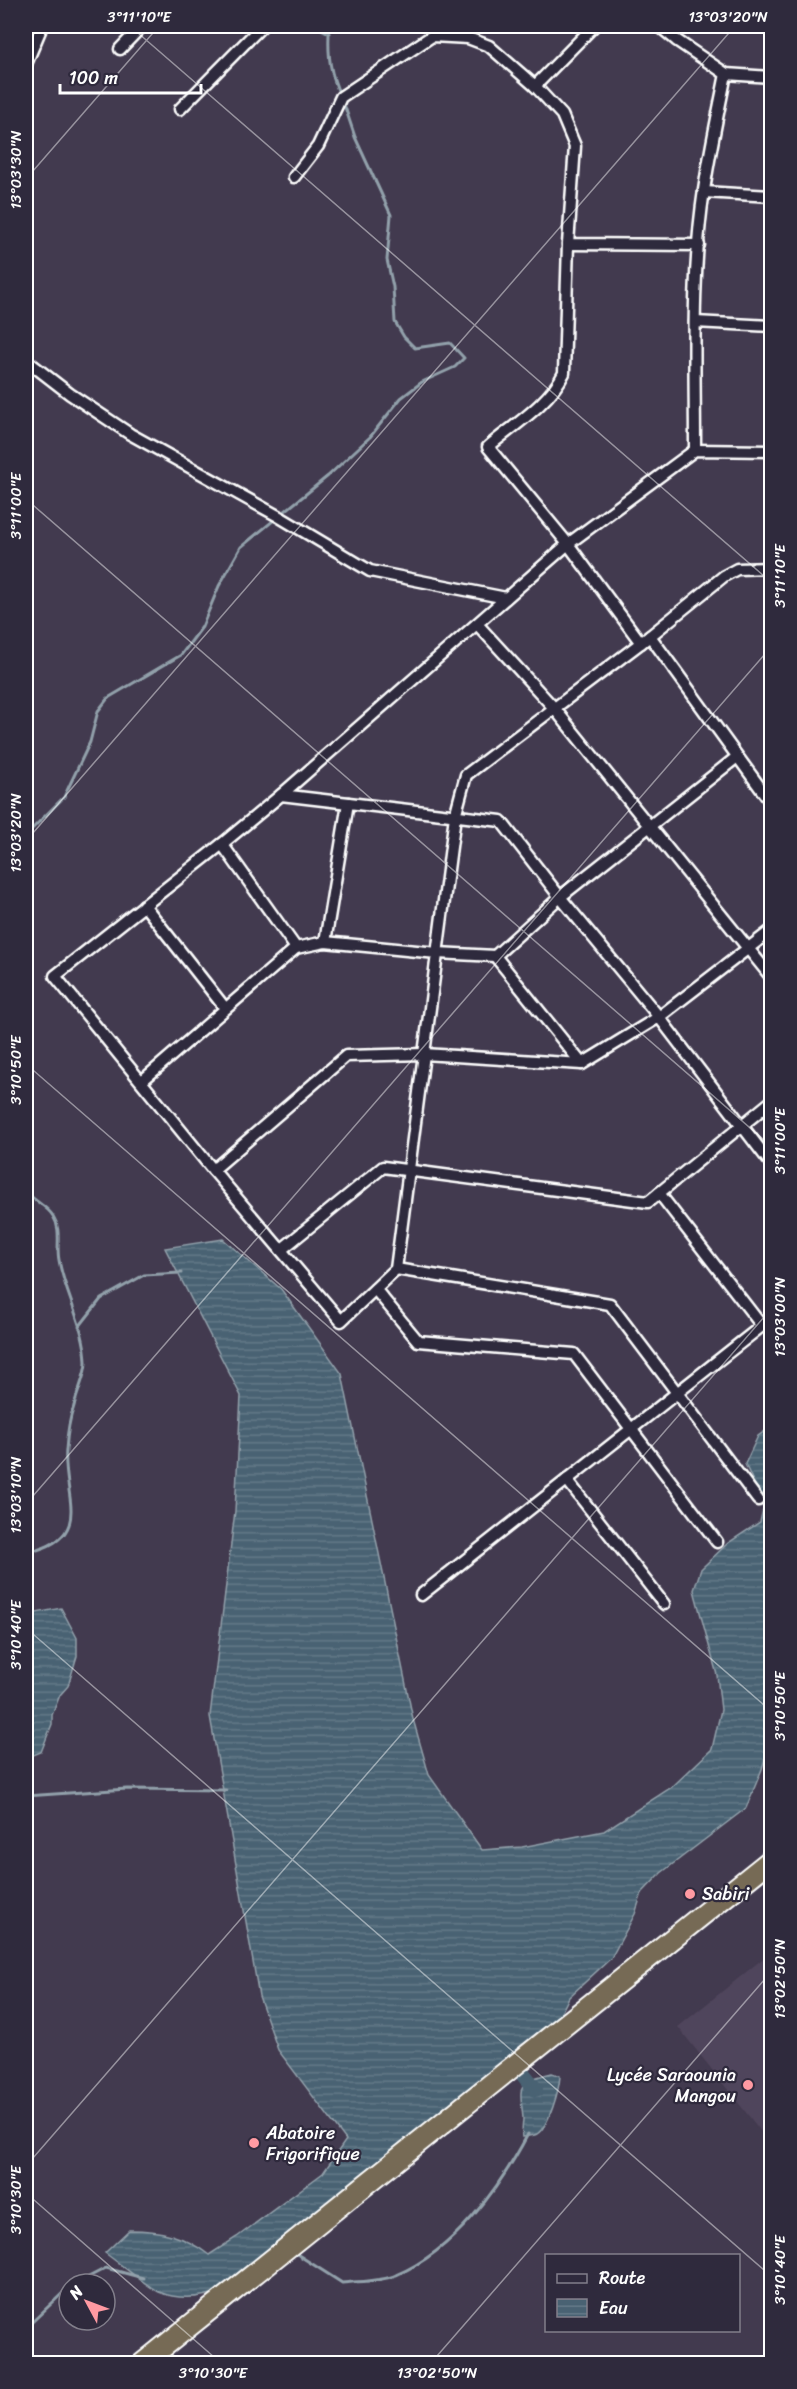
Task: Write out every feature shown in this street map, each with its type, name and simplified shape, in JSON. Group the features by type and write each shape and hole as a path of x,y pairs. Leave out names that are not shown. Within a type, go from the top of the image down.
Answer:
{"highway":[{"path":"142,2364 771,1859"}],"street":[{"path":"26,64 42,26"},
{"path":"120,49 142,26"},
{"path":"180,110 262,26"},
{"path":"534,86 594,26"},
{"path":"659,26 726,74 771,76"},
{"path":"294,177 318,146 341,97 432,36 468,38 489,46 534,86 562,115 575,146 568,244 564,373 558,387 547,398 488,447 646,639 771,804"},
{"path":"695,450 695,322 699,245 704,192 726,74"},
{"path":"704,192 771,196"},
{"path":"568,244 699,245"},
{"path":"695,322 771,326"},
{"path":"26,360 70,394 130,434 278,516 370,571 506,598"},
{"path":"771,451 695,450 568,544 281,795 55,976 213,1170 341,1321 396,1269 455,816 466,774 646,639 724,576 737,568 771,568"},
{"path":"477,624 554,708 771,978"},
{"path":"141,1081 296,948 326,942 495,956 560,897 737,757"},
{"path":"761,790 771,783"},
{"path":"281,795 501,821 659,1017 771,1165"},
{"path":"326,942 348,803"},
{"path":"222,844 296,948"},
{"path":"144,905 225,1008"},
{"path":"213,1170 346,1056 424,1054 582,1064 659,1017 749,950 771,930"},
{"path":"495,956 582,1064"},
{"path":"281,1250 383,1167 648,1202 771,1101"},
{"path":"659,1193 762,1326"},
{"path":"396,1269 610,1304 758,1500"},
{"path":"375,1289 418,1341 574,1354 717,1542"},
{"path":"421,1595 771,1318"},
{"path":"567,1480 664,1604"}],"shaded area":[{"name":"Lycée Saraounia Mangou","path":"771,1952 771,2144 678,2027"}],"water":[{"path":"223,1239 281,1289 342,1374 413,1719 429,1775 482,1850 522,1847 604,1831 672,1787 712,1749 721,1710 717,1675 694,1590 701,1569 728,1543 760,1522 764,1505 745,1464 758,1436 771,1427 771,1738 762,1769 746,1808 661,1873 642,1893 635,1914 611,1958 569,1997 559,2017 529,2047 225,2290 209,2295 184,2297 159,2292 105,2253 129,2230 151,2231 181,2238 209,2255 323,2173 346,2140 278,2050 259,1996 210,1716 235,1511 241,1396 165,1248"},
{"path":"61,1608 77,1638 77,1656 68,1686 60,1695 52,1715 52,1724 41,1752 26,1758 26,1615"},
{"path":"552,2073 560,2076 558,2090 546,2124 537,2134 523,2137 522,2086 531,2079"}],"waterway":[{"path":"315,26 329,33 330,64 340,95"},
{"path":"26,835 64,797 90,742 98,711 108,698 181,655 202,627 219,586 241,547 328,476 370,437 401,398 422,382 455,367 464,358 450,343 415,348 404,337 395,322 393,287 387,260 391,215 355,137 343,101"},
{"path":"26,1192 48,1210 56,1221 59,1260 79,1323 86,1362 67,1439 66,1466 71,1510 70,1522 65,1533 54,1543 37,1550 26,1545"},
{"path":"79,1327 101,1299 144,1275 181,1273"},
{"path":"26,1796 127,1789 226,1790"},
{"path":"508,2055 535,2089"},
{"path":"292,2251 342,2283 377,2280 396,2275 437,2250 473,2216 503,2176 528,2134"},
{"path":"98,2272 106,2268 143,2278"},
{"path":"26,2325 57,2298"}],"place":[{"name":"Sabiri","path":"690,1894"},
{"name":"Lycée Saraounia Mangou","path":"748,2085"},
{"name":"Abatoire Frigorifique","path":"254,2143"}]}
